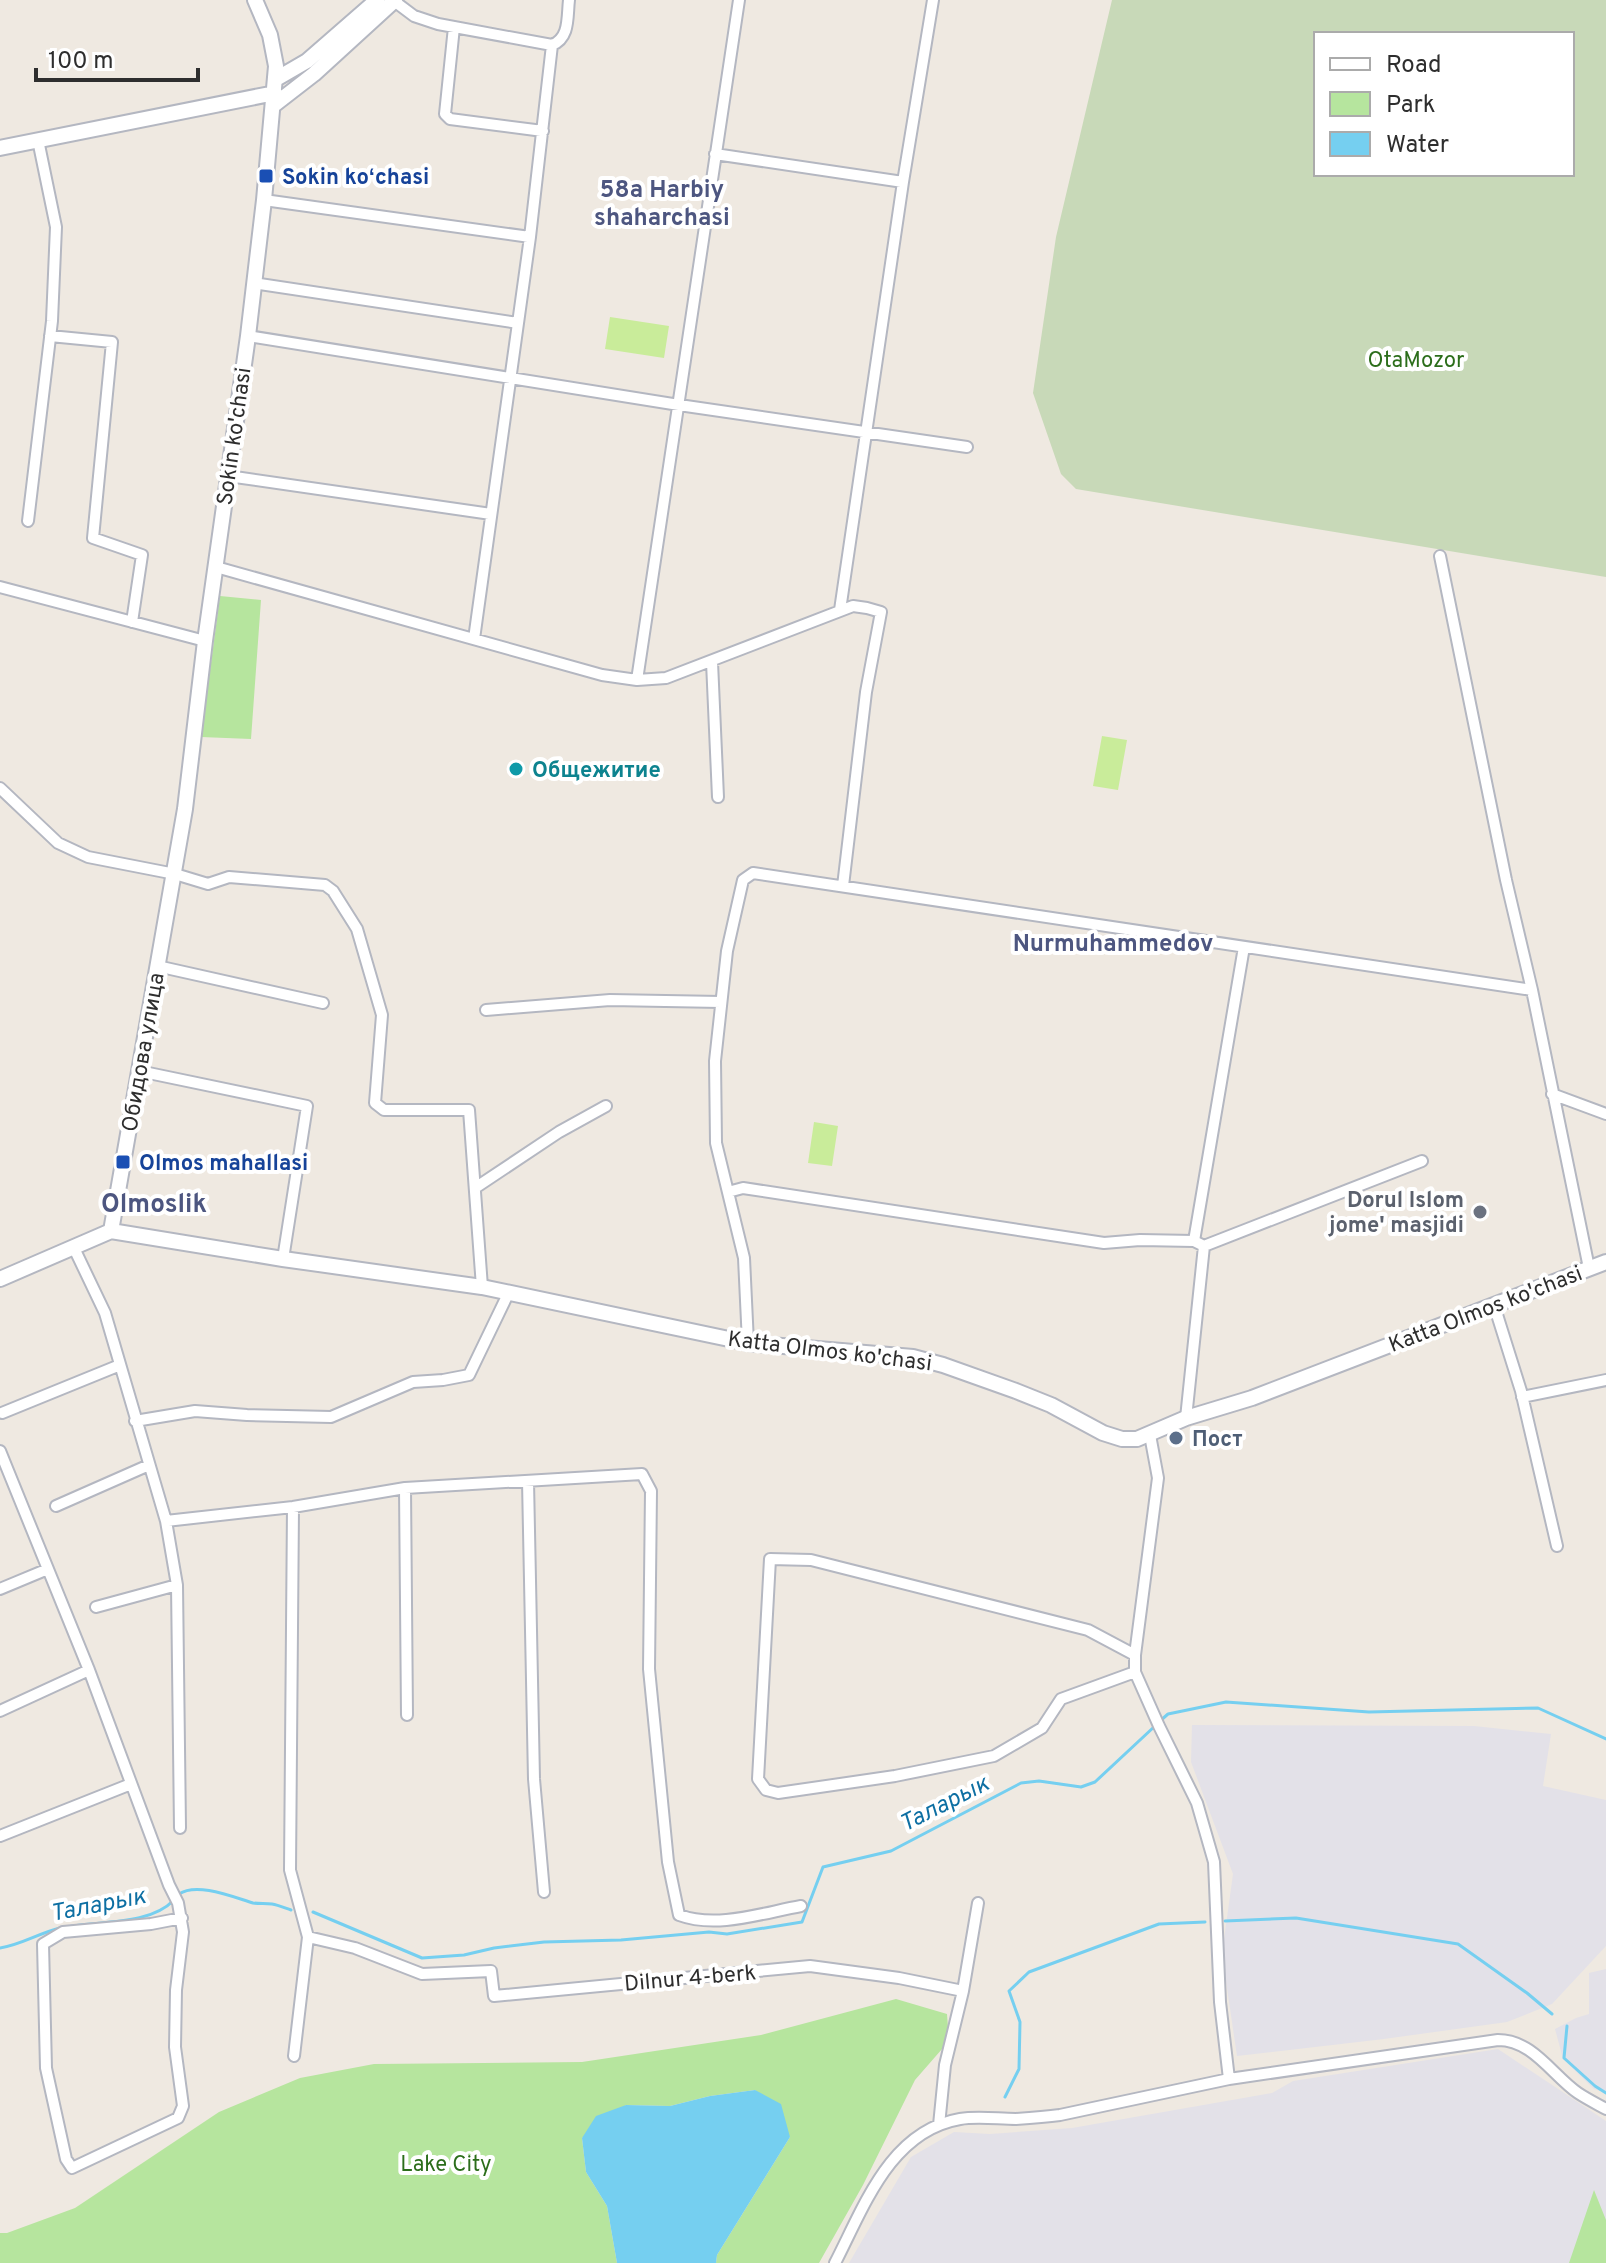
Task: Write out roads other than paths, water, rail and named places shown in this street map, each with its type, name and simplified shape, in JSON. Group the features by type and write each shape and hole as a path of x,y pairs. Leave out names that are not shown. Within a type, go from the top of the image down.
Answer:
{"street":[{"name":"Sokin ko'chasi","path":"175,874 248,336 275,92 276,66 270,35 255,0"},
{"path":"275,92 377,0"},
{"path":"0,148 275,92 314,74 394,0 414,16 454,27 552,45 560,42 565,35 569,0"},
{"path":"637,680 739,0"},
{"path":"840,610 933,0"},
{"path":"454,27 445,114 450,119 543,131"},
{"path":"474,639 530,237 552,45"},
{"path":"28,521 50,336 56,227 38,140"},
{"path":"715,154 903,182"},
{"path":"264,200 530,237"},
{"path":"253,283 518,323"},
{"path":"50,336 112,342 93,538 142,555 132,622"},
{"path":"248,336 679,405 967,447"},
{"path":"228,476 491,514"},
{"path":"1440,556 1589,1268"},
{"path":"216,567 602,675 637,680 666,678 853,606 881,612 866,692 843,886"},
{"path":"0,587 205,641"},
{"path":"712,662 718,797"},
{"path":"0,788 58,843 88,857 175,874 208,884 229,877 325,885 333,891 357,929 382,1015 375,1103 384,1110 469,1110 482,1287"},
{"path":"748,1343 744,1258 716,1143 715,1061 727,951 743,880 753,873 1532,990"},
{"name":"Обидова улица","path":"111,1231 175,874"},
{"path":"1186,1418 1199,1243 1244,947"},
{"path":"157,966 323,1003"},
{"path":"486,1010 610,1000 721,1002"},
{"path":"139,1071 307,1106 283,1259"},
{"path":"1552,1094 1606,1114"},
{"path":"475,1188 559,1132 606,1106"},
{"path":"728,1192 743,1188 1104,1243 1140,1240 1199,1243 1422,1161"},
{"path":"0,1279 111,1231"},
{"name":"Katta Olmos ko'chasi","path":"111,1231 482,1287 748,1343 913,1357 1016,1391 1122,1439 1150,1435 1186,1418 1252,1398 1606,1262"},
{"path":"73,1246 105,1313 166,1521 177,1585 180,1828"},
{"path":"135,1421 195,1411 331,1417 413,1382 469,1375 509,1292"},
{"path":"1494,1305 1522,1397 1557,1546"},
{"path":"2,1413 120,1365"},
{"path":"1522,1397 1606,1380"},
{"path":"1150,1435 1158,1478 1135,1672 1197,1803 1214,1862 1215,1930 1229,2079"},
{"path":"1,1457 89,1670 182,1918 175,2047 183,2106 178,2118 72,2168 66,2159 46,2068 43,1944 63,1932 182,1918"},
{"path":"56,1506 149,1465"},
{"path":"166,1521 293,1507 405,1488 642,1474 651,1491 649,1669 668,1862 679,1915 716,1921 801,1906"},
{"path":"528,1481 534,1779 544,1892"},
{"path":"405,1488 407,1715"},
{"path":"293,1507 290,1870 308,1937 294,2056"},
{"path":"1135,1655 1088,1630 811,1560 770,1559 758,1779 766,1790 778,1793 895,1776 994,1756 1042,1728 1061,1699 1135,1672"},
{"path":"0,1589 48,1569"},
{"path":"96,1607 177,1585"},
{"path":"0,1711 89,1670"},
{"path":"0,1836 131,1784"},
{"path":"939,2125 945,2065 963,1991 978,1903"},
{"name":"Dilnur 4-berk","path":"308,1937 355,1948 422,1974 491,1971 494,1996 810,1966 899,1978 963,1991"},
{"path":"835,2263 877,2183 900,2150 917,2135 962,2119 1060,2115 1229,2079 1506,2040 1529,2049 1577,2092 1606,2109"}],"water":[{"path":"755,2090 781,2104 790,2137 717,2255 716,2263 617,2263 607,2206 586,2172 582,2138 596,2116 626,2105 670,2106 710,2096"}],"waterway":[{"name":"Таларык","path":"1160,1721 1168,1714 1226,1702 1369,1712 1538,1708 1606,1739"},
{"name":"Таларык","path":"313,1912 422,1958 464,1955 544,1942 621,1940 709,1932 727,1934 802,1922 823,1867 891,1851 1021,1783 1039,1781 1081,1787 1095,1782 1155,1726"},
{"name":"Таларык","path":"179,1894 205,1890 291,1910"},
{"name":"Таларык","path":"0,1948 60,1928 136,1919 163,1909 174,1900"},
{"path":"1225,1921 1296,1918 1458,1944 1552,2014"},
{"path":"1005,2097 1019,2069 1020,2022 1009,1991 1029,1972 1159,1924 1205,1922"},
{"path":"1567,2026 1564,2058 1606,2093"}],"place":[{"name":"Sokin koʻchasi","path":"266,176"},
{"name":"Общежитие","path":"516,769"},
{"name":"Olmos mahallasi","path":"123,1162"},
{"name":"Dorul Islom jome' masjidi","path":"1480,1212"},
{"name":"Пост","path":"1176,1438"}],"district":[{"name":"58a Harbiy shaharchasi","path":"662,203"},
{"name":"Nurmuhammedov","path":"1113,943"},
{"name":"Olmoslik","path":"154,1203"}],"park label":[{"name":"OtaMozor","path":"1416,359"},
{"name":"Lake City","path":"446,2163"}]}
